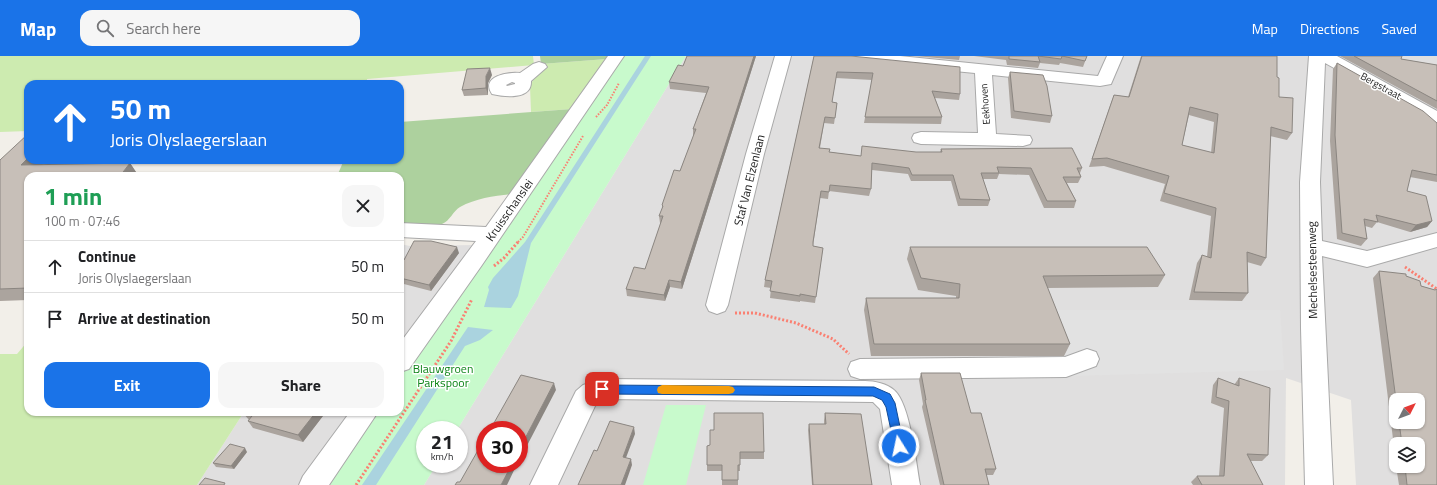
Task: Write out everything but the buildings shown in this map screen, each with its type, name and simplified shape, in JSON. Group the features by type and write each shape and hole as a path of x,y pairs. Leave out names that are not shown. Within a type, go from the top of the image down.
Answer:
{"street":[{"name":"Kruisschanslei","path":"404,356 492,234 616,56"},
{"name":"Staf Van Elzenlaan","path":"717,305 755,154 783,56"},
{"path":"851,56 1100,81 1105,80 1115,56"},
{"name":"Mechelsesteenweg","path":"1317,56 1310,182 1319,485"},
{"name":"Bergstraat","path":"1325,56 1437,118"},
{"path":"523,79 539,67"},
{"name":"Eekhoven","path":"983,70 987,139"},
{"name":"Eekhoven","path":"922,138 1023,140"},
{"path":"404,230 457,231 492,234"},
{"path":"1311,246 1367,259 1437,240"},
{"path":"860,369 1066,367 1087,359"},
{"path":"544,485 585,399 597,390 778,390 865,391 881,393 886,397 892,406 906,485"},
{"path":"313,485 362,416"}],"path":[{"path":"594,120 607,105 621,76"},
{"path":"488,270 504,258 523,237 586,132"},
{"path":"1387,254 1437,289"},
{"path":"717,305 716,313 754,313 796,323 833,339 857,361 860,369"},
{"path":"404,412 451,341 465,315"},
{"path":"356,485 402,416"}],"shaded area":[{"path":"686,56 1437,56 1437,485 1356,485 1351,400 1286,378 1285,485 424,485 431,473 468,473 468,421 463,421"},
{"path":"404,245 475,245 404,343"},
{"path":"1046,310 1280,310 1284,370 1071,376"},
{"path":"241,416 351,416 301,485 197,485"}],"green space":[{"path":"0,56 533,56 534,65 367,80 24,80 24,131 0,132"},
{"path":"540,56 609,56 607,59 541,64"},
{"name":"Blauwgroen Parkspoor","path":"616,56 686,56 463,421 416,421 416,473 431,473 424,485 315,485 363,416 404,416 404,358"},
{"path":"607,59 572,109 531,112 530,86 541,64"},
{"path":"572,109 512,194 472,201 460,207 445,223 442,224 404,224 404,172 339,172 342,164 404,164 404,122"},
{"path":"24,346 24,416 241,416 197,485 0,485 0,354 17,354"},
{"path":"666,405 706,405 686,485 643,485"}],"water":[{"path":"645,56 651,56 531,243 518,296 511,308 484,307 489,290 488,287 493,278 525,242"},
{"path":"468,327 493,330 480,340 465,346 376,485 362,485"}],"slow traffic":[{"path":"662,390 729,390"}],"route":[{"path":"602,389 865,391 881,393 886,397 892,406 899,446"}]}
